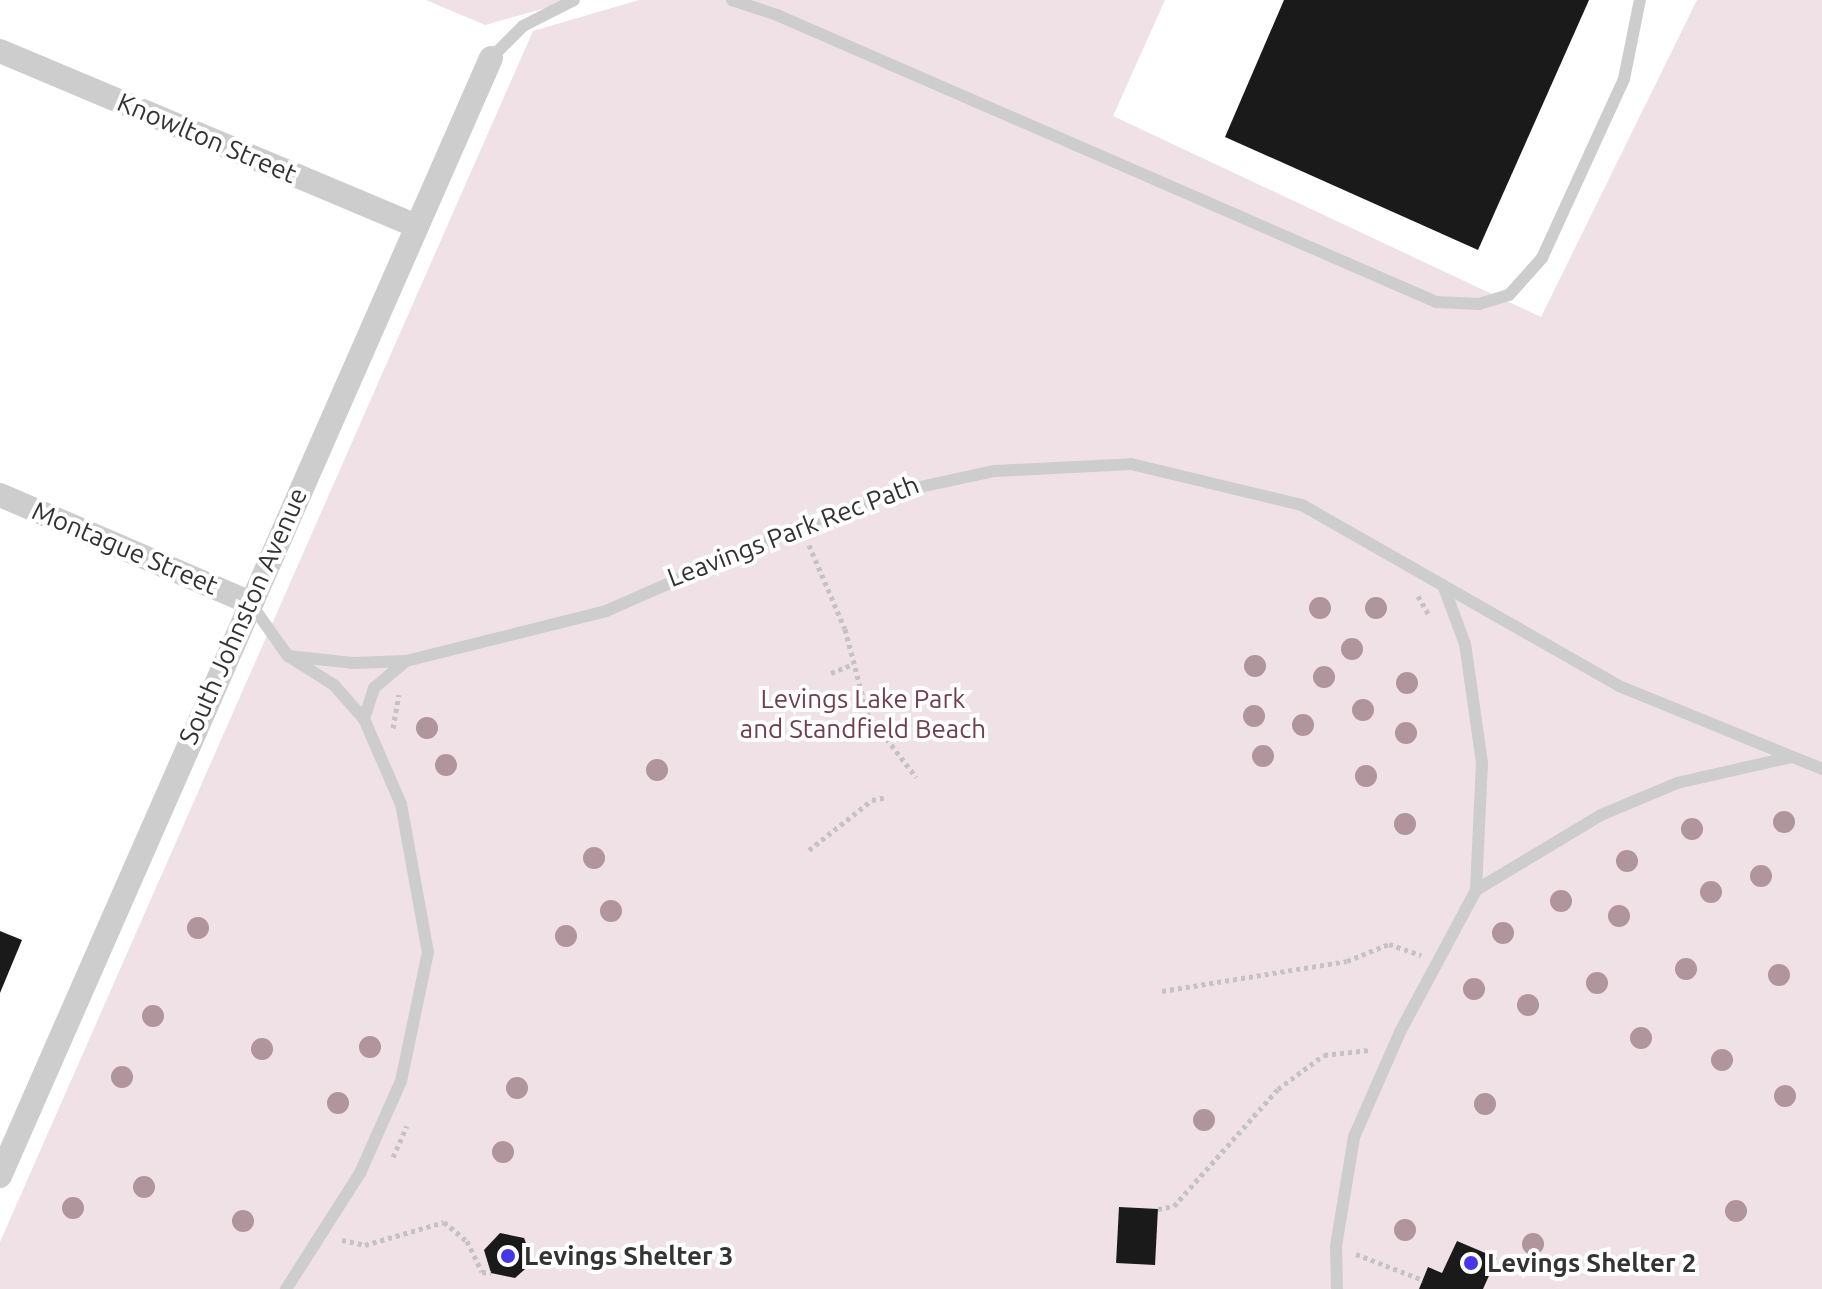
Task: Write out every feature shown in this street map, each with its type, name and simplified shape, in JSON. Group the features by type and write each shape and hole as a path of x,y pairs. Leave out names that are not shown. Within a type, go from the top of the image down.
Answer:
{"street":[{"name":"Knowlton Street","path":"0,51 413,225"},
{"name":"South Johnston Avenue","path":"0,1176 413,225 491,58"},
{"name":"Montague Street","path":"0,495 249,602"}],"lane":[{"path":"491,58 523,26 574,0"},
{"path":"732,0 777,15 1436,302 1479,304 1509,295 1542,258 1624,79 1640,0"},
{"path":"288,656 353,663 406,661 606,611 802,525 892,493 995,471 1131,464 1302,505 1619,686 1822,769"},
{"path":"1337,1289 1336,1246 1354,1137 1400,1032 1476,890 1482,763 1465,644 1443,585"},
{"path":"249,602 288,656 334,685 364,719 401,804 428,952 401,1081 360,1173 286,1289"},
{"path":"364,719 374,688 406,661"},
{"path":"1476,890 1601,815 1652,793 1791,757"}],"path":[{"path":"802,525 845,629 867,713 916,777"},
{"name":"Leavings Park Rec Path","path":"796,552 825,541"},
{"path":"1409,585 1434,624"},
{"path":"831,673 853,664"},
{"path":"399,695 407,683"},
{"path":"809,850 872,800 888,797"},
{"path":"1162,991 1347,961 1389,944 1427,958"},
{"path":"1421,968 1432,946"},
{"path":"1158,1209 1174,1206 1278,1089 1324,1055 1375,1050 1369,1061"},
{"path":"325,1228 345,1242 365,1245 444,1222 467,1241 482,1272 491,1273"},
{"path":"1336,1246 1423,1280"}],"green space":[{"path":"426,0 575,0 485,25"},
{"name":"Levings Lake Park and Standfield Beach","path":"639,0 1165,0 1113,116 1541,317 1697,0 1822,0 1822,1289 0,1289 0,1242 533,31"}],"building":[{"path":"1284,0 1589,0 1478,250 1225,137"},
{"path":"0,931 22,940 0,993"},
{"path":"1119,1207 1158,1209 1155,1265 1116,1263"},
{"name":"Levings Shelter 3","path":"500,1233 524,1238 533,1262 515,1278 491,1273 484,1250"},
{"name":"Levings Shelter 2","path":"1457,1241 1497,1258 1483,1289 1419,1289 1428,1267 1442,1273"}],"place":[{"name":"Levings Shelter 3","path":"508,1256"},
{"name":"Levings Shelter 2","path":"1471,1263"}]}
